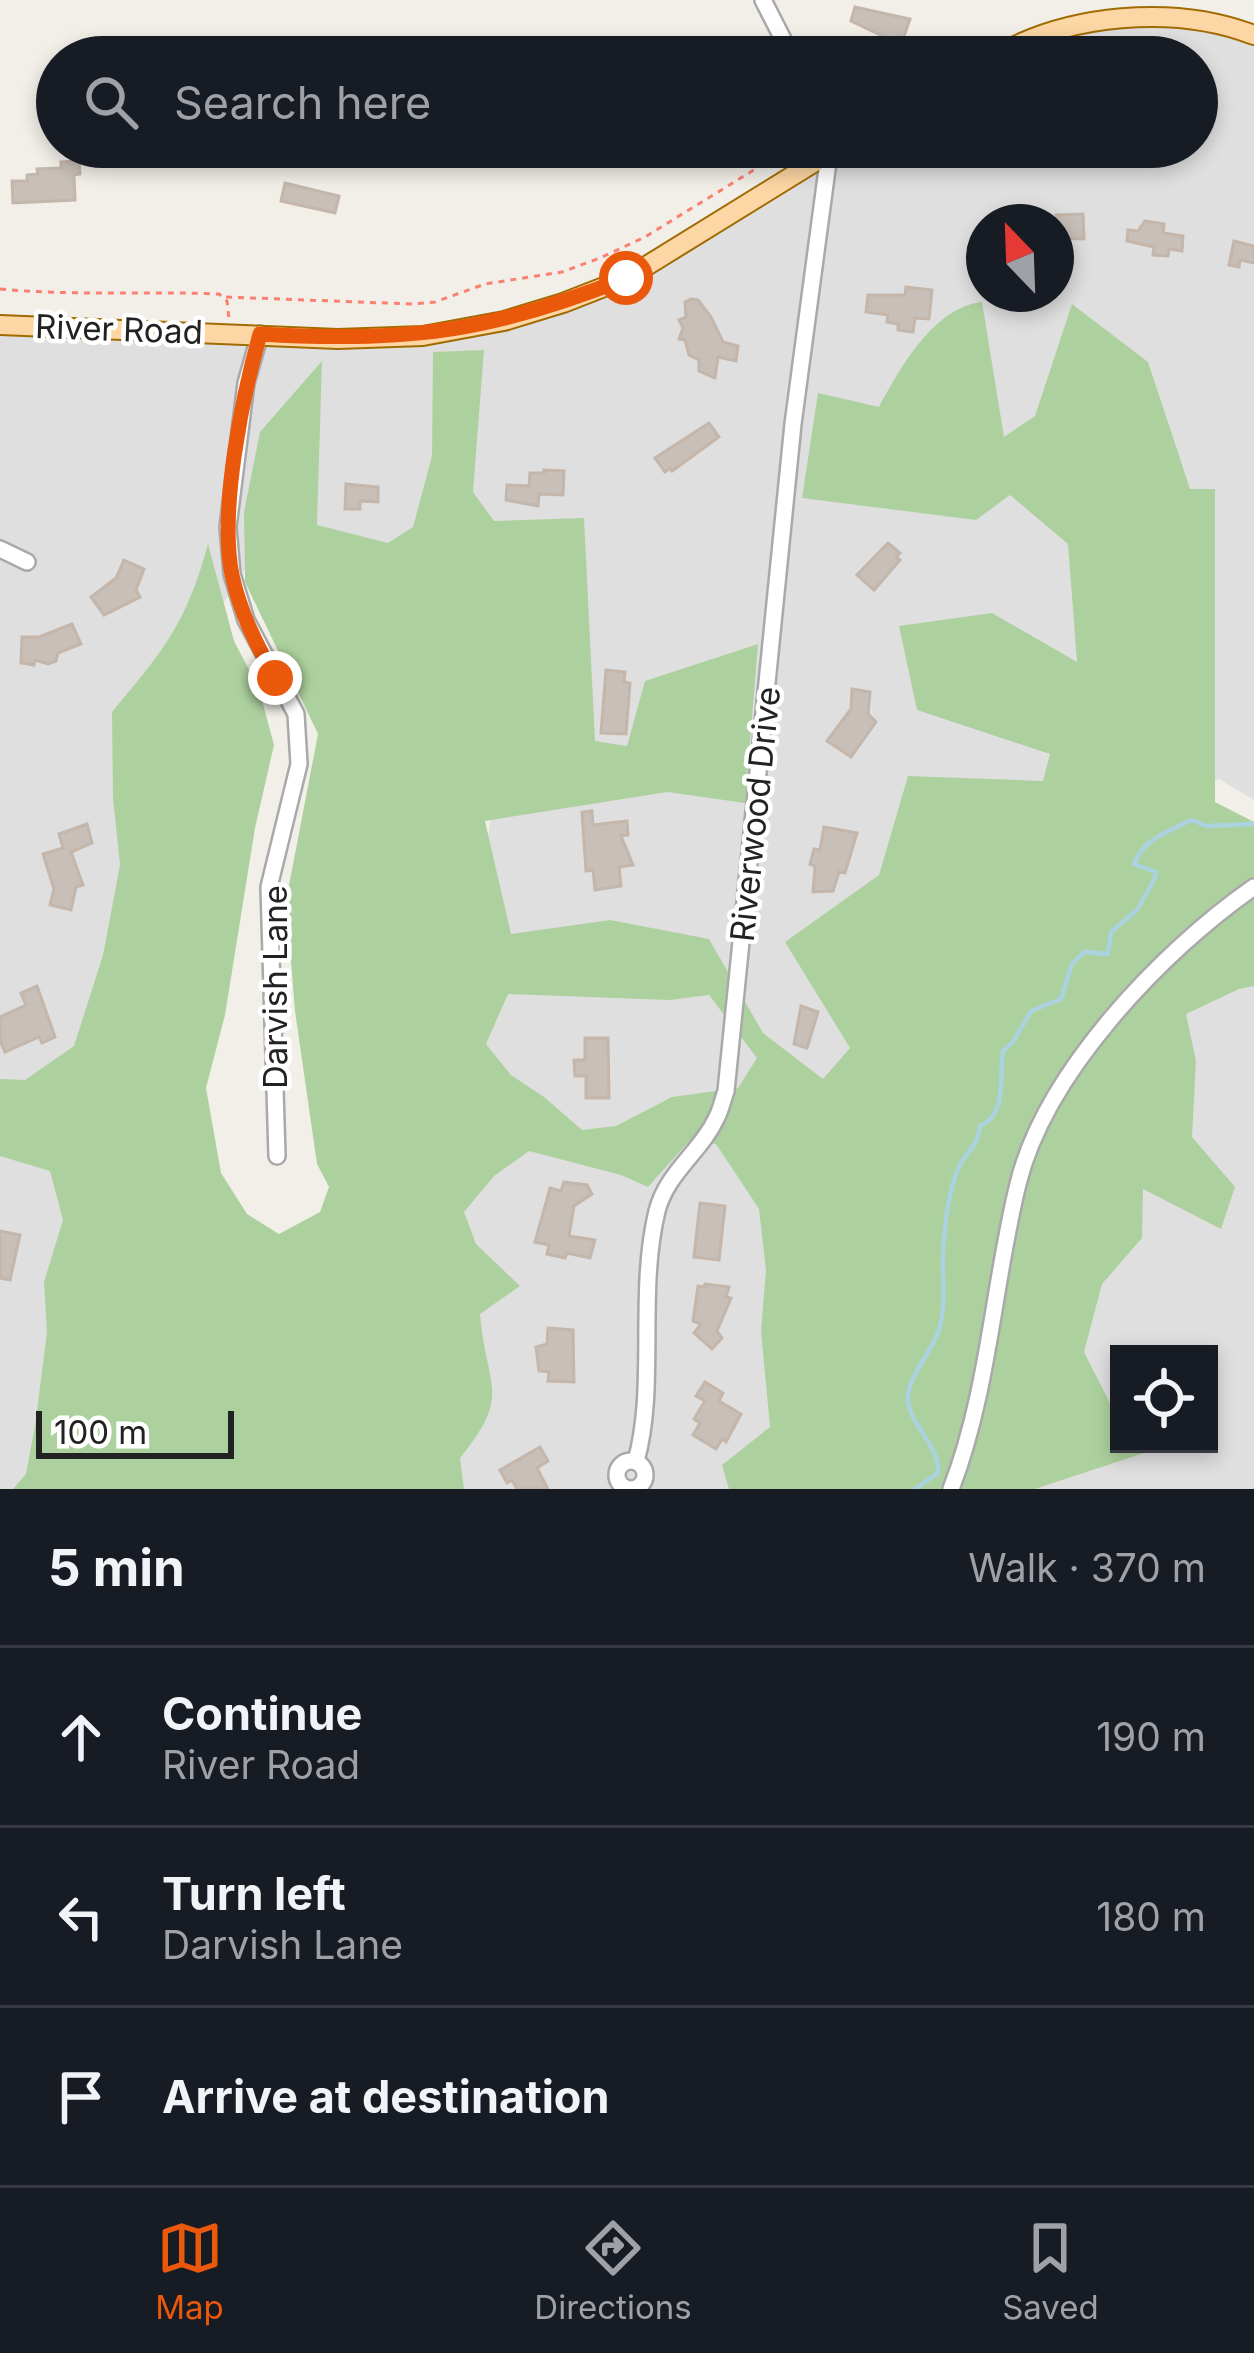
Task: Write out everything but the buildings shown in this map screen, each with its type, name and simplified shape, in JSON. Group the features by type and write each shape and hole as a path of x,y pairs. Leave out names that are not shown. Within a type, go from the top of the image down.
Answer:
{"main road":[{"path":"1044,36 1110,20 1158,17 1254,35"},
{"name":"River Road","path":"0,325 338,339 423,336 504,321 626,278 803,168"}],"street":[{"path":"763,0 781,36"},
{"name":"Riverwood Drive","path":"636,1462 644,1389 646,1273 658,1205 674,1171 716,1120 725,1090 795,401 831,168"},
{"name":"Darvish Lane","path":"260,334 246,383 228,527 232,574 246,620 296,714 299,764 269,887 277,1156"},
{"path":"0,549 27,562"},
{"path":"951,1489 971,1437 1018,1180 1042,1120 1072,1064 1100,1030 1190,939 1254,887"}],"path":[{"path":"0,289 100,296 132,290 435,302 485,284 562,272 645,237 757,168"},
{"path":"226,297 228,333"}],"shaded area":[{"path":"1110,20 1254,35 1254,800 1219,779 1095,808 813,1489 429,1489 431,1337 504,699 264,539 182,669 78,1489 0,1489 0,325 423,336 627,278 805,168 1218,168 1218,36 1060,36"},
{"path":"1254,887 1254,1489 1014,1489 1018,1180"}],"green space":[{"path":"966,306 966,312 984,312 1004,437 1035,416 1074,306 1148,362 1190,489 1215,489 1215,802 1254,822 1254,986 1186,1014 1196,1061 1192,1137 1235,1187 1221,1229 1143,1189 1142,1238 1102,1284 1084,1352 1110,1403 1110,1453 1144,1453 1035,1489 729,1489 722,1465 770,1427 761,1331 766,1270 759,1209 716,1144 690,1140 648,1187 621,1175 529,1151 494,1176 464,1212 476,1244 520,1286 480,1314 491,1403 460,1458 464,1489 13,1489 26,1474 35,1426 47,1332 44,1282 63,1220 50,1171 0,1156 0,1079 25,1080 74,1046 103,955 120,865 112,712 171,635 208,544 234,641 259,689 274,745 255,828 225,1015 206,1088 221,1173 247,1214 279,1234 320,1212 329,1187 317,1164 295,1011 286,901 318,734 245,582 244,512 260,432 322,361 317,525 388,543 413,527 432,456 433,352 484,350 473,492 494,521 584,518 595,741 627,746 645,681 758,644 745,803 667,792 485,821 511,934 610,920 709,939 763,1033 823,1079 850,1048 785,942 879,875 908,776 1043,781 1050,754 917,710 899,626 992,613 1077,662 1068,544 1010,495 976,520 802,498 818,393 879,407 920,342","holes":["508,994 670,1000 709,995 757,1058 738,1088 672,1097 616,1126 582,1130 511,1075 486,1044"]}],"waterway":[{"path":"915,1489 938,1473 934,1453 909,1407 909,1389 939,1330 951,1191 980,1126 999,1104 1003,1051 1031,1011 1061,999 1072,964 1084,952 1108,954 1111,932 1137,910 1155,878 1156,872 1134,864 1150,842 1191,820 1207,826 1254,824"}],"route":[{"path":"275,678 246,620 232,574 228,527 246,383 260,334 338,339 423,336 504,321 626,278"}]}
